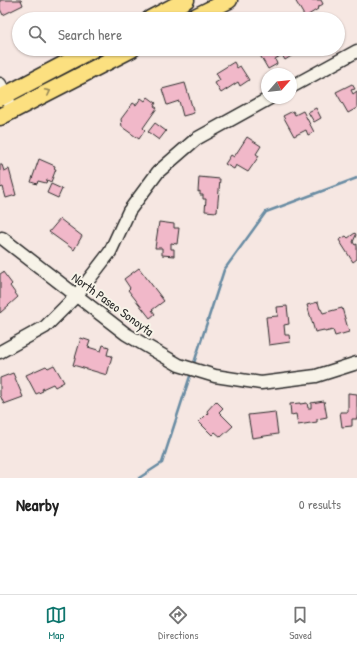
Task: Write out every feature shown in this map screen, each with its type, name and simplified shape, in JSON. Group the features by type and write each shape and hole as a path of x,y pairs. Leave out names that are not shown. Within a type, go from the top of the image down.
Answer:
{"main road":[{"path":"163,12 186,0"},
{"path":"205,12 229,0"},
{"path":"2,92 78,56"},
{"path":"6,114 118,56"}],"street":[{"path":"297,84 357,52"},
{"path":"2,92 6,114"},
{"path":"0,352 45,327 77,295 110,252 129,211 158,172 196,139 261,103"},
{"name":"North Paseo Sonoyta","path":"2,238 126,334 179,365 215,376 260,383 316,376 357,363"}],"building":[{"path":"0,0 21,0 23,5 3,15 0,9"},
{"path":"295,0 321,0 323,4 317,8 318,9 313,12 302,12"},
{"path":"260,56 280,56 275,59 277,64 267,68"},
{"path":"283,56 291,56 285,60"},
{"path":"234,62 237,68 240,66 249,80 240,86 238,82 221,93 215,83 220,80 216,73"},
{"path":"185,83 194,113 183,116 179,101 167,105 162,89"},
{"path":"352,84 355,89 351,90 353,94 357,91 357,108 348,113 336,92"},
{"path":"148,97 156,103 154,106 157,108 143,128 145,130 139,139 122,127 121,119 133,103 136,105 141,98 145,101"},
{"path":"316,108 321,118 314,122 308,112"},
{"path":"293,111 295,115 303,111 314,132 308,135 306,130 294,136 283,116"},
{"path":"155,123 166,131 159,140 148,132"},
{"path":"247,137 261,146 256,154 259,156 248,172 236,165 234,169 225,164 231,155 234,157"},
{"path":"39,159 55,166 54,169 56,169 51,182 47,180 46,183 38,181 37,184 31,182"},
{"path":"0,165 2,165 4,171 9,169 16,195 6,198 3,187 0,188"},
{"path":"199,177 220,179 217,212 205,211 206,199 203,199 203,195 200,195 200,191 198,192"},
{"path":"51,184 62,189 58,198 47,193"},
{"path":"60,219 82,236 74,250 49,232"},
{"path":"159,222 174,224 174,228 179,228 177,244 171,243 171,249 174,249 174,256 162,255 162,248 155,248"},
{"path":"355,233 356,235 353,242 355,245 357,244 357,259 353,262 339,240 346,236 348,238"},
{"path":"139,268 164,301 152,310 155,314 150,318 128,290 130,288 124,279"},
{"path":"3,272 12,284 10,286 18,297 0,313 0,274"},
{"path":"318,302 323,313 342,308 349,332 335,336 333,330 315,332 307,305"},
{"path":"287,306 289,324 284,325 285,335 289,335 290,342 269,345 266,317 278,316 277,307"},
{"path":"81,338 90,341 88,347 101,351 103,345 109,347 107,355 112,356 107,375 73,365"},
{"path":"54,365 64,382 55,387 53,384 42,389 43,391 36,394 26,375 46,366 48,368"},
{"path":"13,373 23,397 4,404 0,395 0,378"},
{"path":"348,393 357,394 357,419 352,419 352,426 342,427 340,412 348,412"},
{"path":"216,401 223,408 219,412 233,426 221,437 215,432 212,435 199,422 208,413 207,411"},
{"path":"324,401 327,417 317,419 317,422 298,425 296,414 291,415 290,404 307,403 308,408 311,408 311,403"},
{"path":"275,412 278,434 252,438 248,415"}],"waterway":[{"path":"193,366 224,270 266,212 357,178"},
{"path":"139,478 162,463 191,373"}]}
